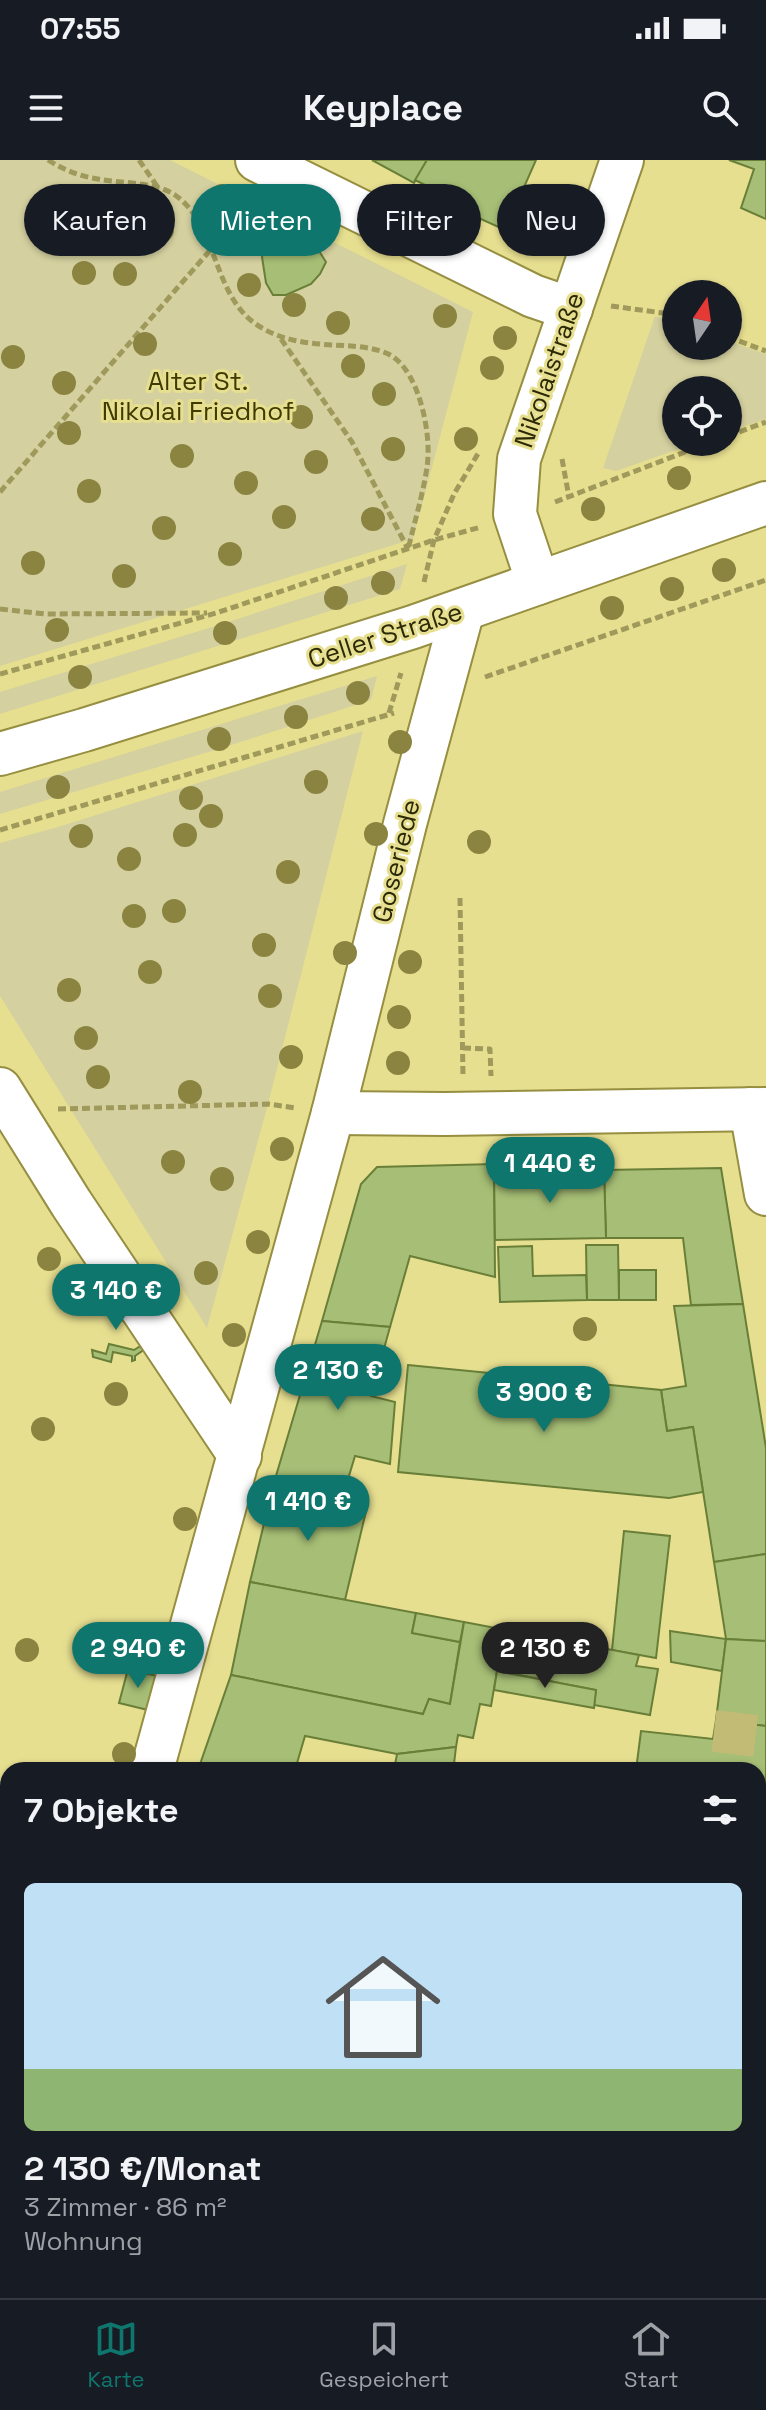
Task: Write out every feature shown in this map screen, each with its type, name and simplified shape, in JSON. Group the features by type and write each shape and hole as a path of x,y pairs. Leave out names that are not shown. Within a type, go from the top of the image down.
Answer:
{"street":[{"name":"Nikolaistraße","path":"538,583 515,514 519,459 622,160"},
{"path":"268,166 533,296 571,309"},
{"name":"Celler Straße","path":"0,754 413,627 766,503"},
{"name":"Goseriede","path":"154,1762 333,1113 405,824 463,610"},
{"path":"7,1100 71,1203 240,1456"},
{"path":"333,1113 758,1109 766,1194"}],"path":[{"path":"48,160 76,175 129,184"},
{"path":"139,160 156,184"},
{"path":"256,184 268,166"},
{"path":"175,196 191,209"},
{"path":"0,492 205,256"},
{"path":"213,256 230,293 251,321 281,339 373,348 392,356 405,368 418,397 429,443 427,468 408,550"},
{"path":"571,309 609,306 662,313"},
{"path":"281,339 352,442 408,550"},
{"path":"742,342 766,351"},
{"path":"742,431 766,422"},
{"path":"389,715 434,540 454,494 480,452"},
{"path":"0,674 216,613 434,540 476,529 675,456"},
{"path":"0,830 389,715 517,665 766,580"},
{"path":"0,609 45,614 216,613"},
{"path":"460,898 463,1080"},
{"path":"463,1048 490,1049 491,1080"},
{"path":"7,1100 268,1104 333,1113"}],"green space":[{"name":"Alter St. Nikolai Friedhof","path":"0,160 170,160 218,184 191,184 191,256 341,256 341,246 473,312 413,539 0,666"},
{"path":"655,316 662,318 662,360 742,360 742,346 766,354 766,419 742,427 742,376 662,376 662,455 616,471 603,468"},
{"path":"407,564 400,589 0,714 0,692"},
{"path":"377,676 371,700 0,814 0,792"},
{"path":"363,731 207,1328 0,996 0,843"}],"building":[{"path":"372,160 427,160 414,183"},
{"path":"427,160 536,160 525,184 497,184 497,226 481,219 481,184 423,184 415,180"},
{"path":"729,160 766,160 766,219 741,208 754,169"},
{"path":"322,256 326,262 311,284 286,295 273,295 266,283 262,257"},
{"path":"494,1164 495,1277 410,1256 390,1327 322,1321 361,1184 377,1167"},
{"path":"721,1168 743,1304 691,1305 683,1238 606,1238 604,1170"},
{"path":"604,1170 606,1238 495,1240 494,1171"},
{"path":"586,1245 618,1245 619,1300 587,1300"},
{"path":"532,1246 533,1276 586,1275 587,1300 500,1302 498,1247"},
{"path":"619,1270 656,1270 656,1300 619,1300"},
{"path":"82,1297 122,1308 120,1315 140,1320 145,1349 135,1356 135,1360 132,1361 132,1356 113,1352 111,1362 93,1357 92,1350 106,1354 109,1344 134,1350 142,1345 138,1325 114,1318 115,1312 83,1304"},
{"path":"743,1304 766,1448 766,1554 714,1562 693,1427 667,1431 661,1390 686,1386 674,1306"},
{"path":"322,1321 390,1327 371,1396 395,1402 390,1464 355,1456 342,1499 273,1486"},
{"path":"408,1365 661,1390 667,1431 693,1427 703,1492 669,1498 398,1472"},
{"path":"273,1486 342,1499 341,1504 367,1507 345,1600 250,1582"},
{"path":"624,1531 670,1536 656,1658 612,1650"},
{"path":"766,1554 766,1641 726,1639 714,1562"},
{"path":"250,1582 416,1613 412,1633 460,1642 450,1704 429,1699 423,1714 231,1675"},
{"path":"416,1613 464,1622 460,1642 412,1633"},
{"path":"464,1622 639,1655 636,1666 658,1669 650,1715 594,1705 596,1690 497,1671 491,1706 480,1704 473,1738 458,1735 456,1747 397,1754 305,1736 297,1762 201,1762 231,1675 423,1714 429,1699 450,1704"},
{"path":"670,1631 726,1639 722,1671 671,1662"},
{"path":"726,1639 766,1641 766,1726 716,1720"},
{"path":"128,1669 157,1676 148,1710 119,1703"},
{"path":"497,1671 596,1690 594,1708 494,1690"},
{"path":"716,1720 766,1726 766,1762 637,1762 641,1731 713,1739"},
{"path":"456,1747 454,1762 396,1762 397,1754"}],"tunnel":[{"path":"714,1731 766,1737"}]}
